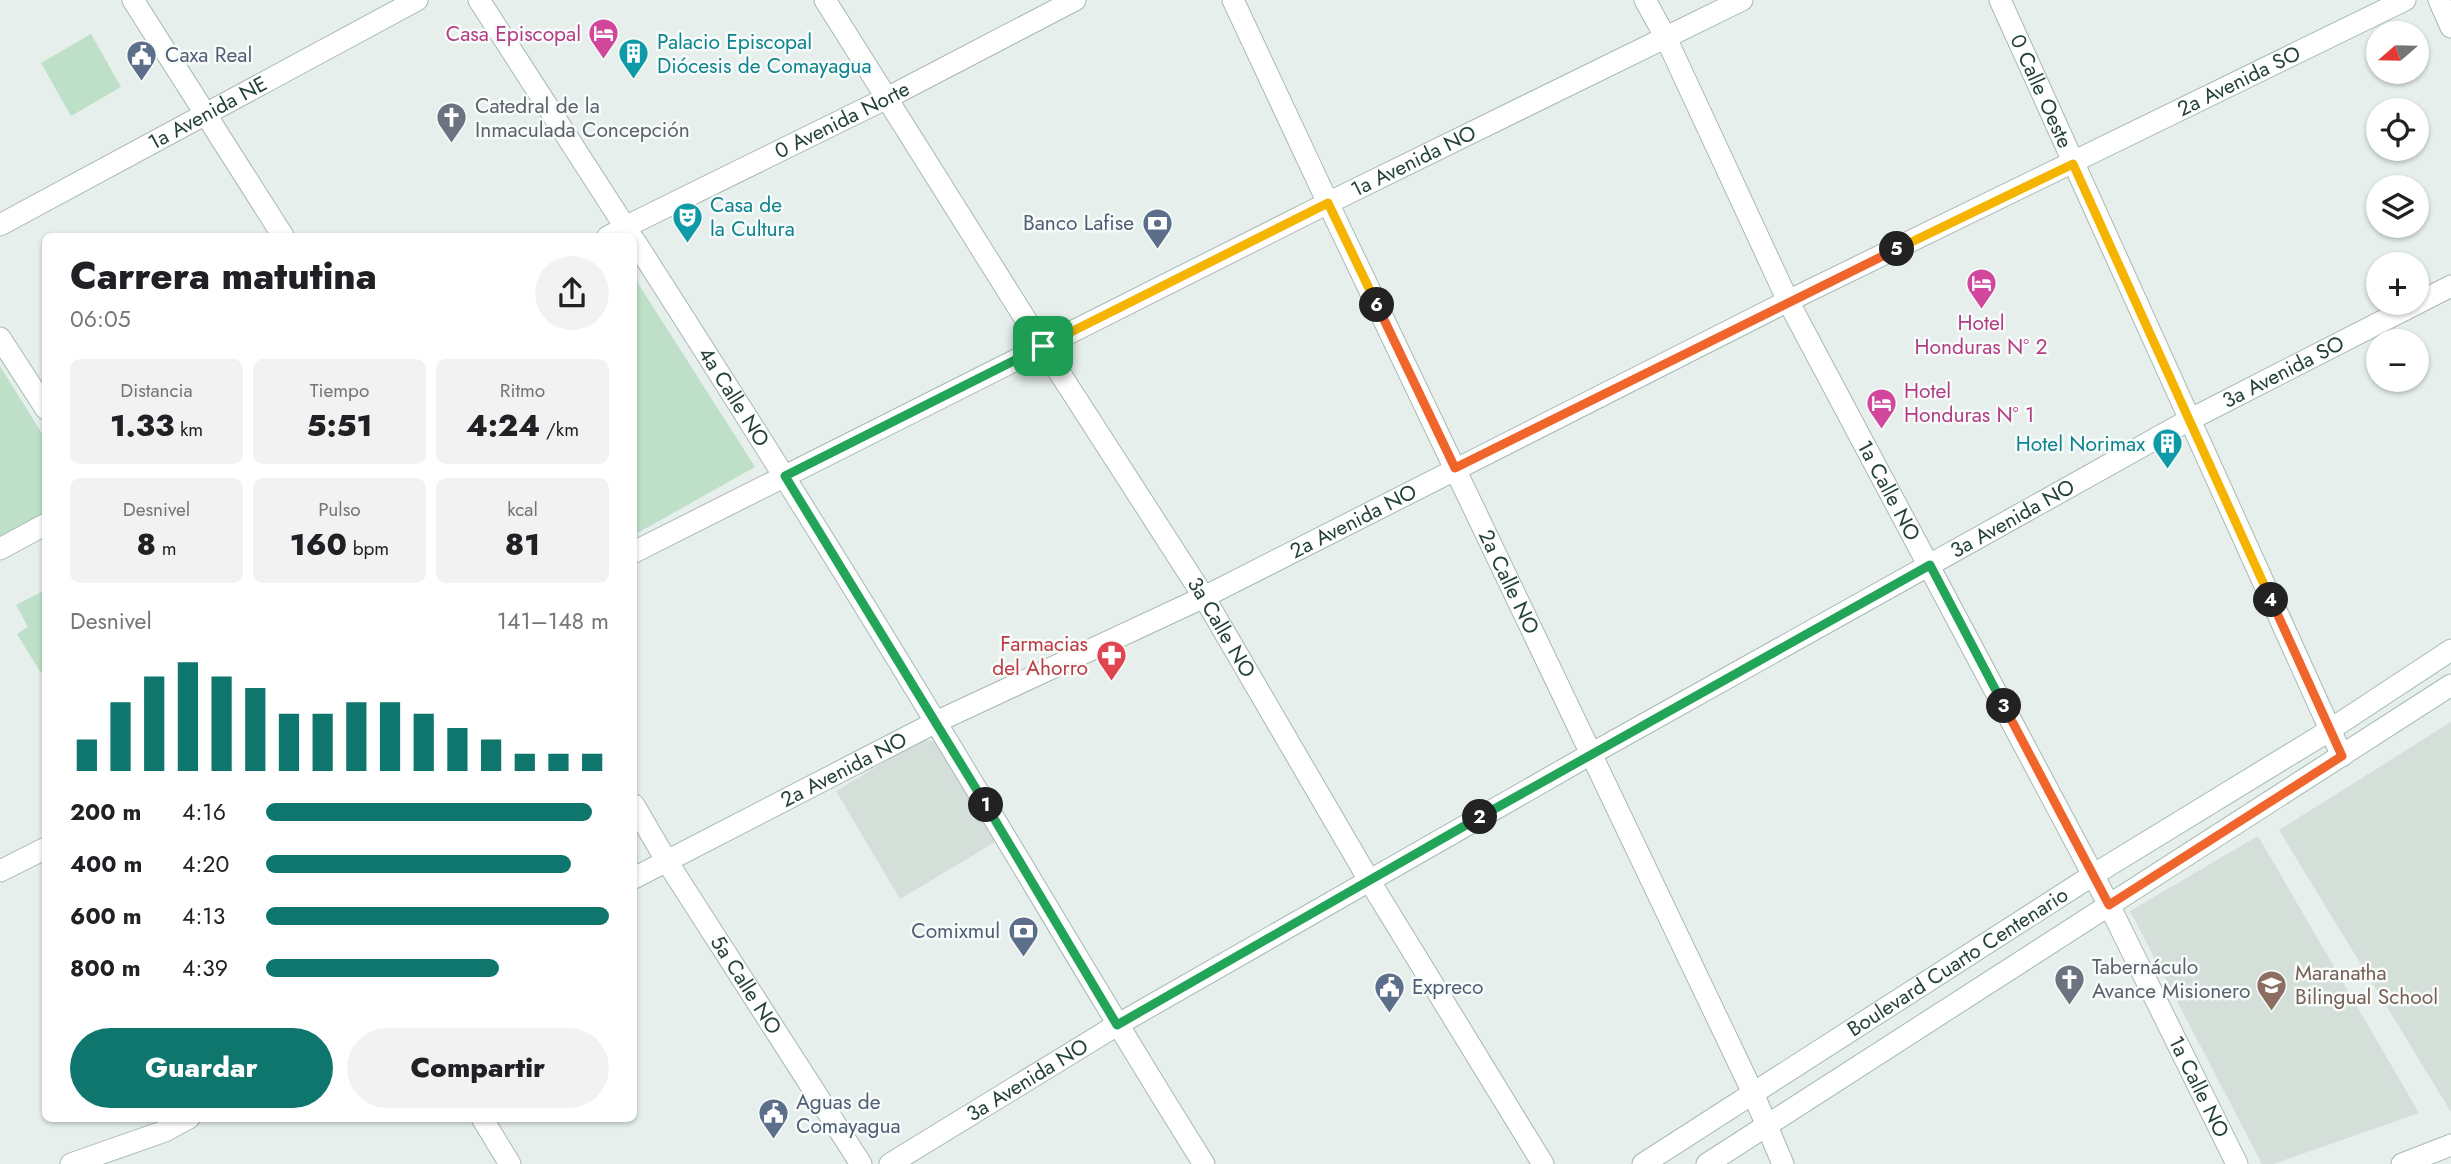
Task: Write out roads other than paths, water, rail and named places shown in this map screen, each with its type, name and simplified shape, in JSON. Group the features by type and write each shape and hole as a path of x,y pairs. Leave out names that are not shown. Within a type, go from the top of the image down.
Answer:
{"street":[{"path":"133,0 281,233"},
{"name":"1a Avenida NE","path":"0,225 417,0"},
{"name":"4a Calle NO","path":"479,0 623,233"},
{"name":"3a Calle NO","path":"825,0 1204,597 1369,880 1543,1164"},
{"name":"0 Avenida Norte","path":"628,233 1074,0"},
{"name":"2a Calle NO","path":"1233,0 1753,1093 1783,1164"},
{"name":"1a Calle NO","path":"1645,0 1666,38 1788,301 2109,905 2237,1164"},
{"name":"1a Avenida NO","path":"637,550 1328,203 1742,0"},
{"name":"0 Calle Oeste","path":"2000,0 2342,756"},
{"name":"2a Avenida SO","path":"2073,164 2406,0"},
{"path":"2439,0 2451,27"},
{"name":"2a Avenida NO","path":"637,876 936,722 1204,597 1788,301 2073,164"},
{"name":"4a Calle NO","path":"637,254 785,476 1204,1164"},
{"name":"3a Avenida SO","path":"2189,420 2451,286"},
{"path":"0,338 42,403"},
{"name":"3a Avenida NO","path":"890,1164 1117,1025 1369,880 2189,420"},
{"path":"0,549 42,526"},
{"name":"Boulevard Cuarto Centenario","path":"1643,1164 2093,875 2330,729 2451,650"},
{"name":"Boulevard Cuarto Centenario","path":"1707,1164 2451,685"},
{"name":"5a Calle NO","path":"637,810 666,860 861,1164"},
{"path":"0,872 42,850"},
{"path":"71,1164 165,1131 182,1122"},
{"path":"484,1122 510,1164"},
{"path":"2402,1164 2451,1145"}],"place":[{"name":"Casa Episcopal","path":"604,61"},
{"name":"Palacio Episcopal Diócesis de Comayagua","path":"634,81"},
{"name":"Caxa Real","path":"142,82"},
{"name":"Catedral de la Inmaculada Concepción","path":"452,145"},
{"name":"Casa de la Cultura","path":"687,244"},
{"name":"Banco Lafise","path":"1157,250"},
{"name":"Hotel Honduras Nº 2","path":"1981,310"},
{"name":"Hotel Honduras Nº 1","path":"1881,430"},
{"name":"Hotel Norimax","path":"2168,471"},
{"name":"Farmacias del Ahorro","path":"1111,683"},
{"name":"Comixmul","path":"1023,958"},
{"name":"Tabernáculo Avance Misionero","path":"2069,1006"},
{"name":"Maranatha Bilingual School","path":"2272,1012"},
{"name":"Expreco","path":"1389,1014"},
{"name":"Aguas de Comayagua","path":"773,1141"}]}
